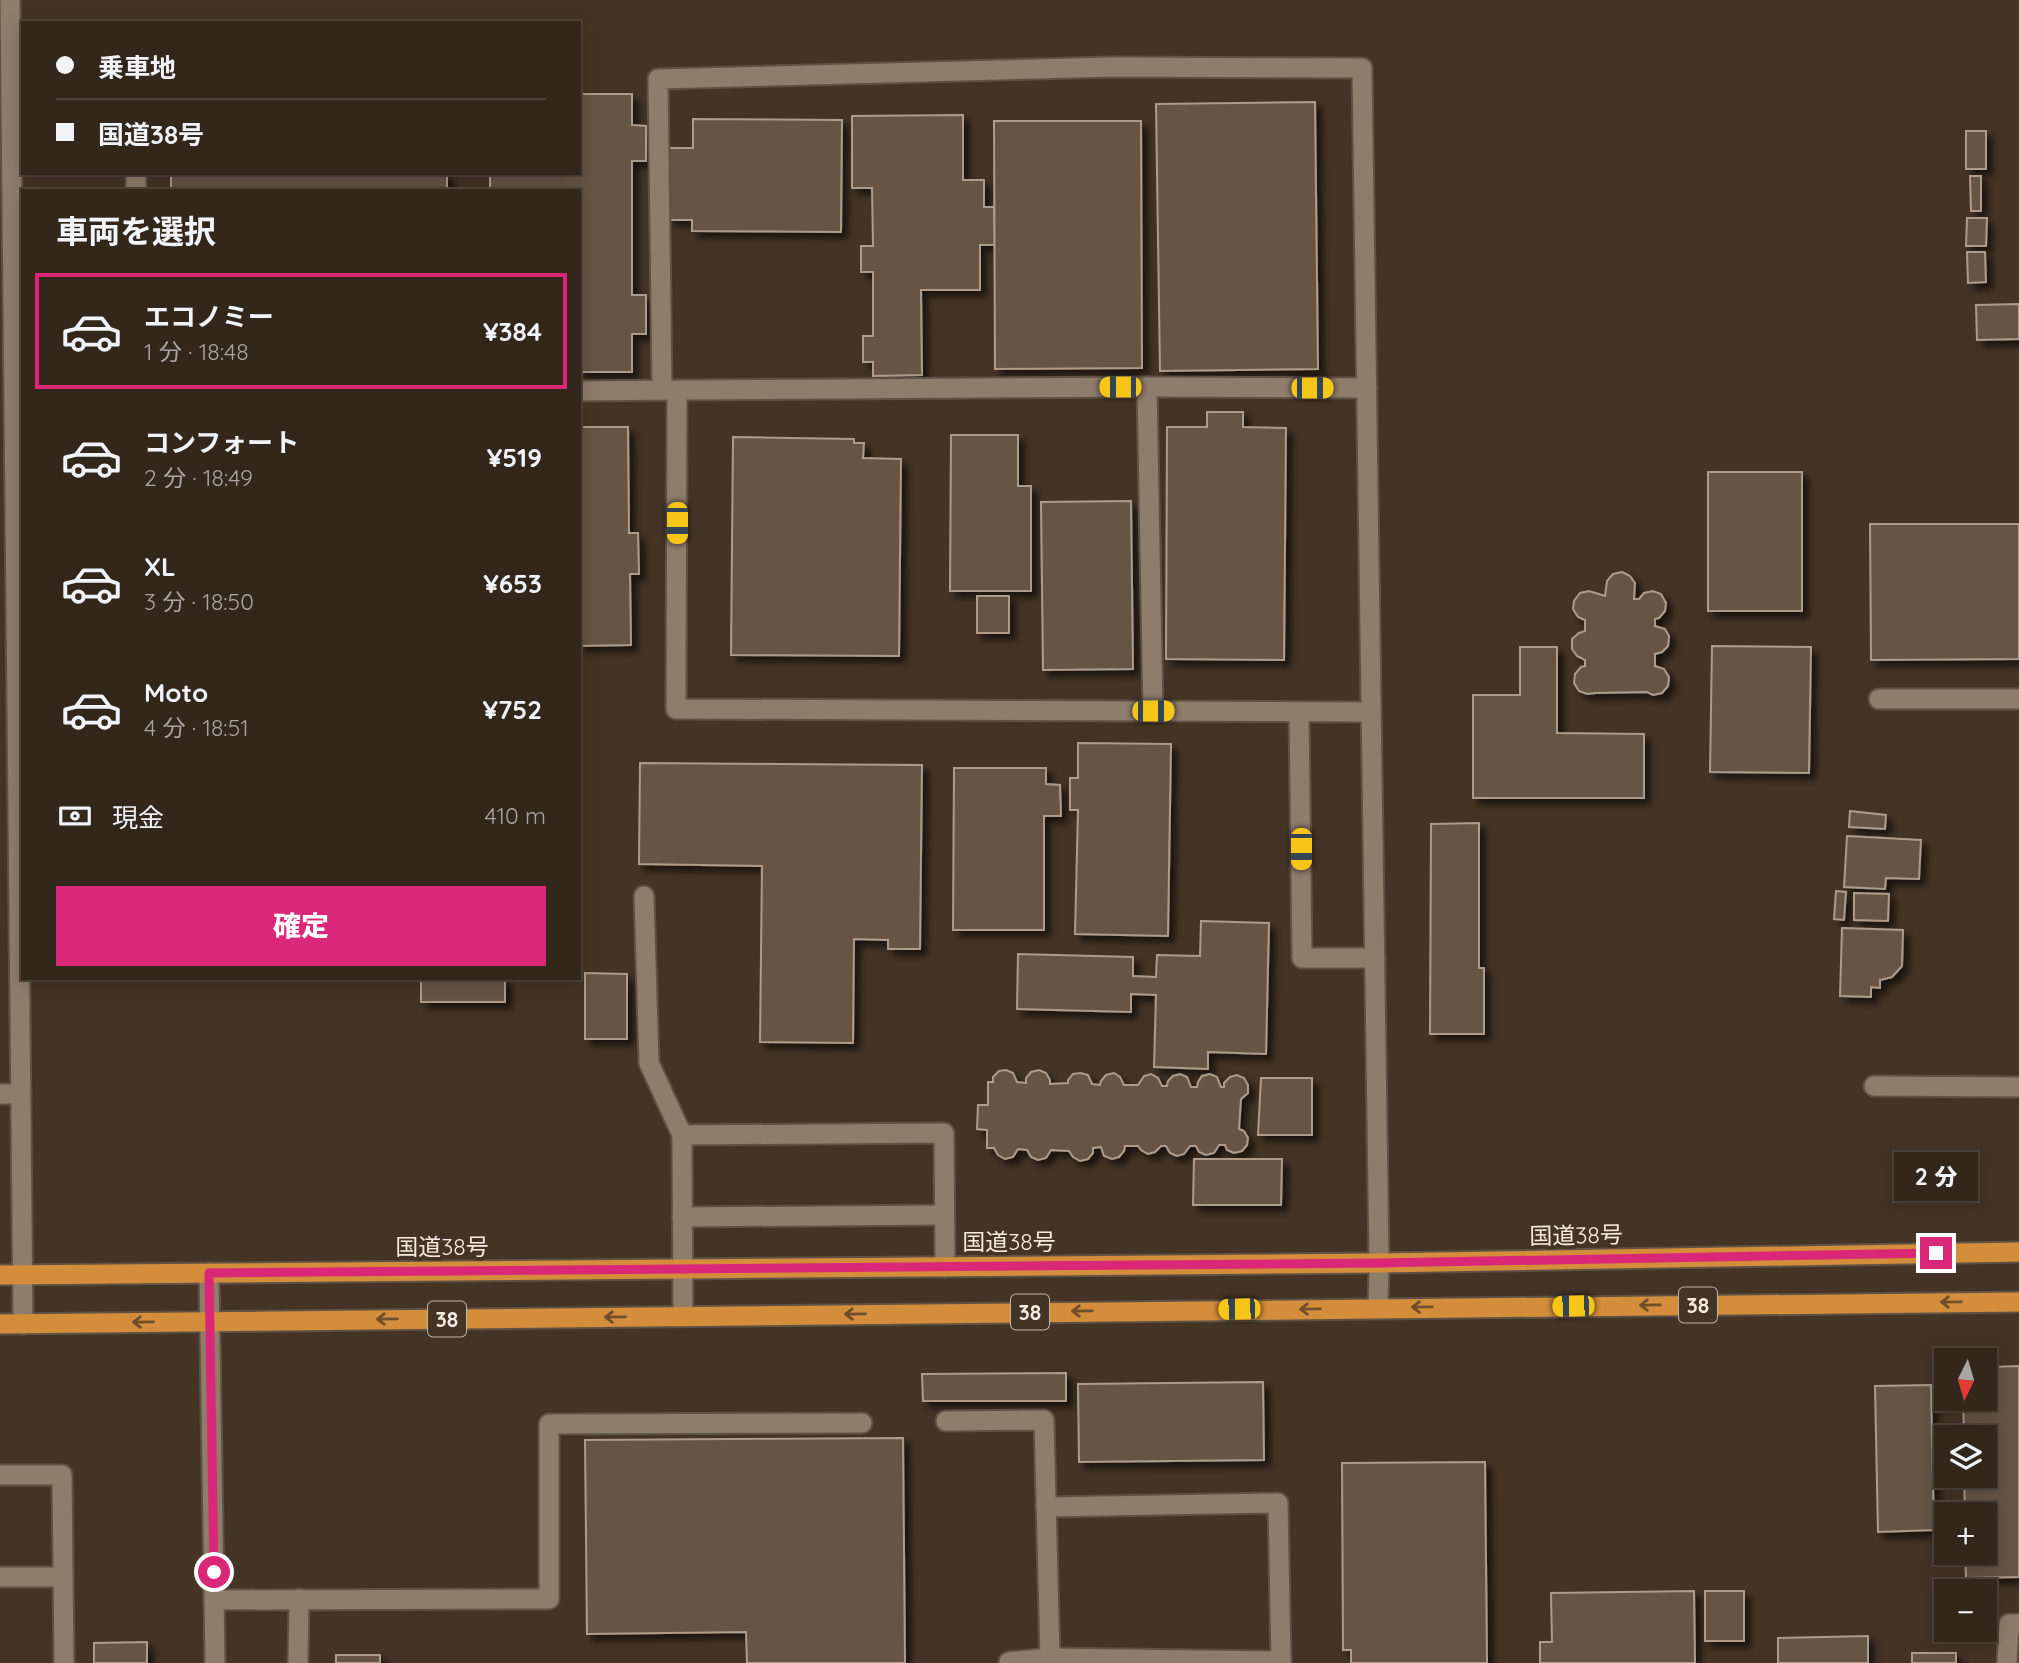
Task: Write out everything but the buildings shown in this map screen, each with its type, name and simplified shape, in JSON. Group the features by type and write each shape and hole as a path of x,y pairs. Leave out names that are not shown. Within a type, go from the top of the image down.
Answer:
{"highway":[{"name":"国道38号","path":"0,1275 1379,1263 2019,1252"},
{"name":"38","path":"0,1324 2019,1302"}],"street":[{"path":"10,0 6,137 6,347 18,397 10,1094 23,1324"},
{"path":"1371,712 676,709 659,79 1111,68 1362,68 1379,1263 1378,1308"},
{"path":"1147,387 1153,711"},
{"path":"581,391 1367,388"},
{"path":"1880,699 2019,699"},
{"path":"1299,712 1302,958 1375,958"},
{"path":"643,896 649,1063 681,1135 683,1316"},
{"path":"1874,1086 2019,1087"},
{"path":"681,1135 944,1133 945,1266"},
{"path":"682,1217 944,1215"},
{"path":"209,1273 215,1663"},
{"path":"946,1422 1044,1420 1050,1658"},
{"path":"214,1600 549,1599 549,1423 862,1423"},
{"path":"0,1475 62,1475 64,1663"},
{"path":"1009,1663 1050,1658 1281,1662 1279,1503 1046,1507"},
{"path":"0,1577 63,1577"},
{"path":"298,1663 299,1599"},
{"path":"2007,1663 2009,1624 2019,1623"}],"route":[{"path":"214,1572 209,1273 1379,1263 1936,1253"}]}
